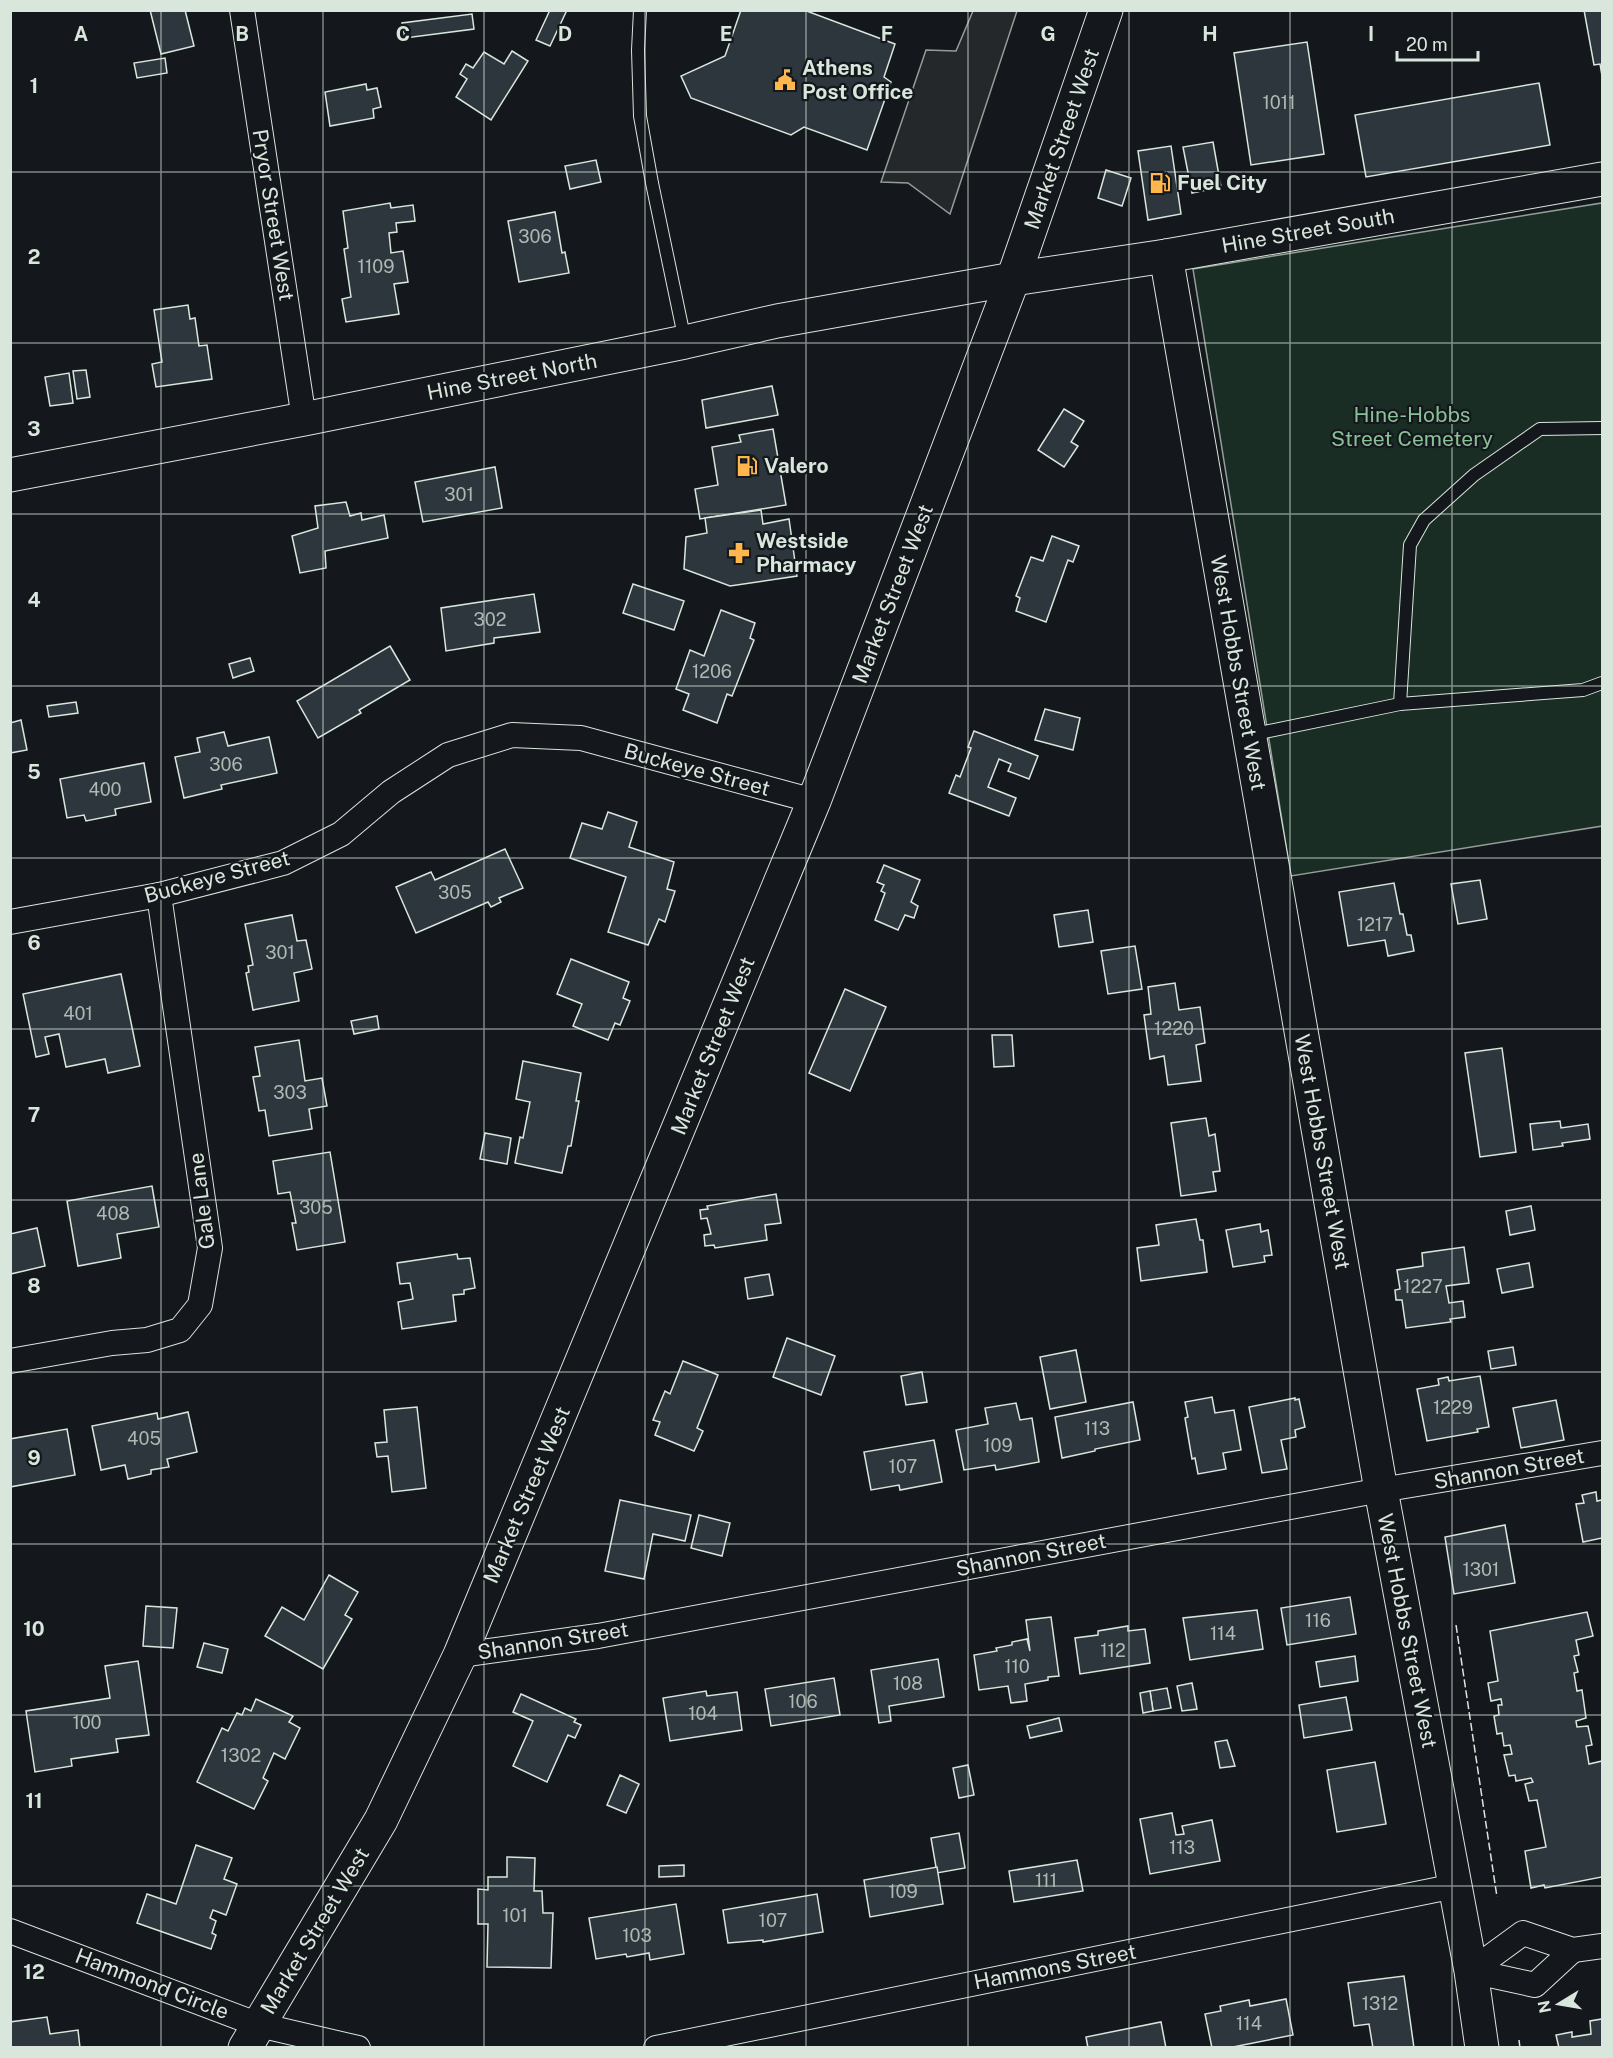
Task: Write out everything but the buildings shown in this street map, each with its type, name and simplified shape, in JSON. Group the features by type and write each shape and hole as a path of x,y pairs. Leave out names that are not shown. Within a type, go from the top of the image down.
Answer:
{"street":[{"name":"Pryor Street West","path":"242,10 304,419"},
{"name":"Market Street West","path":"252,2036 381,1820 460,1655 813,801 1013,279 1107,10"},
{"name":"Hine Street South","path":"1013,279 1166,256 1602,178"},
{"name":"West Hobbs Street West","path":"1166,256 1381,1490 1471,1971 1482,2048"},
{"name":"Hine Street North","path":"10,475 304,419 685,342 777,321 1013,279"},
{"name":"Buckeye Street","path":"10,922 159,895 283,863 341,834 392,792 448,755 512,735 581,738 813,801"},
{"name":"Gale Lane","path":"10,1361 112,1343 147,1340 180,1329 200,1305 210,1248 159,895"},
{"name":"Shannon Street","path":"460,1655 598,1636 1381,1490 1602,1453"},
{"name":"Hammons Street","path":"656,2048 1455,1886"},
{"name":"Hammond Circle","path":"10,1931 252,2036"},
{"path":"1471,1971 1523,1933 1574,1950 1602,1946"},
{"path":"1471,1971 1535,1985 1574,1950"},
{"path":"252,2036 358,2048"}],"lane":[{"path":"640,10 638,50 640,116 685,342"},
{"path":"1400,704 1410,545 1424,520 1474,475 1540,429 1602,428"},
{"path":"1249,735 1400,704 1583,690 1602,683"}],"green space":[{"name":"Hine-Hobbs Street Cemetery","path":"1602,203 1602,826 1291,876 1193,269"}],"shaded area":[{"path":"973,11 1017,11 950,214 908,183 881,182 926,50 956,51"}],"fence":[{"path":"1456,1625 1497,1897"},
{"path":"1519,2040 1520,2048"}],"place":[{"name":"Athens Post Office","path":"785,80"},
{"name":"Fuel City","path":"1160,183"},
{"name":"Valero","path":"747,466"},
{"name":"Westside Pharmacy","path":"739,553"}]}
